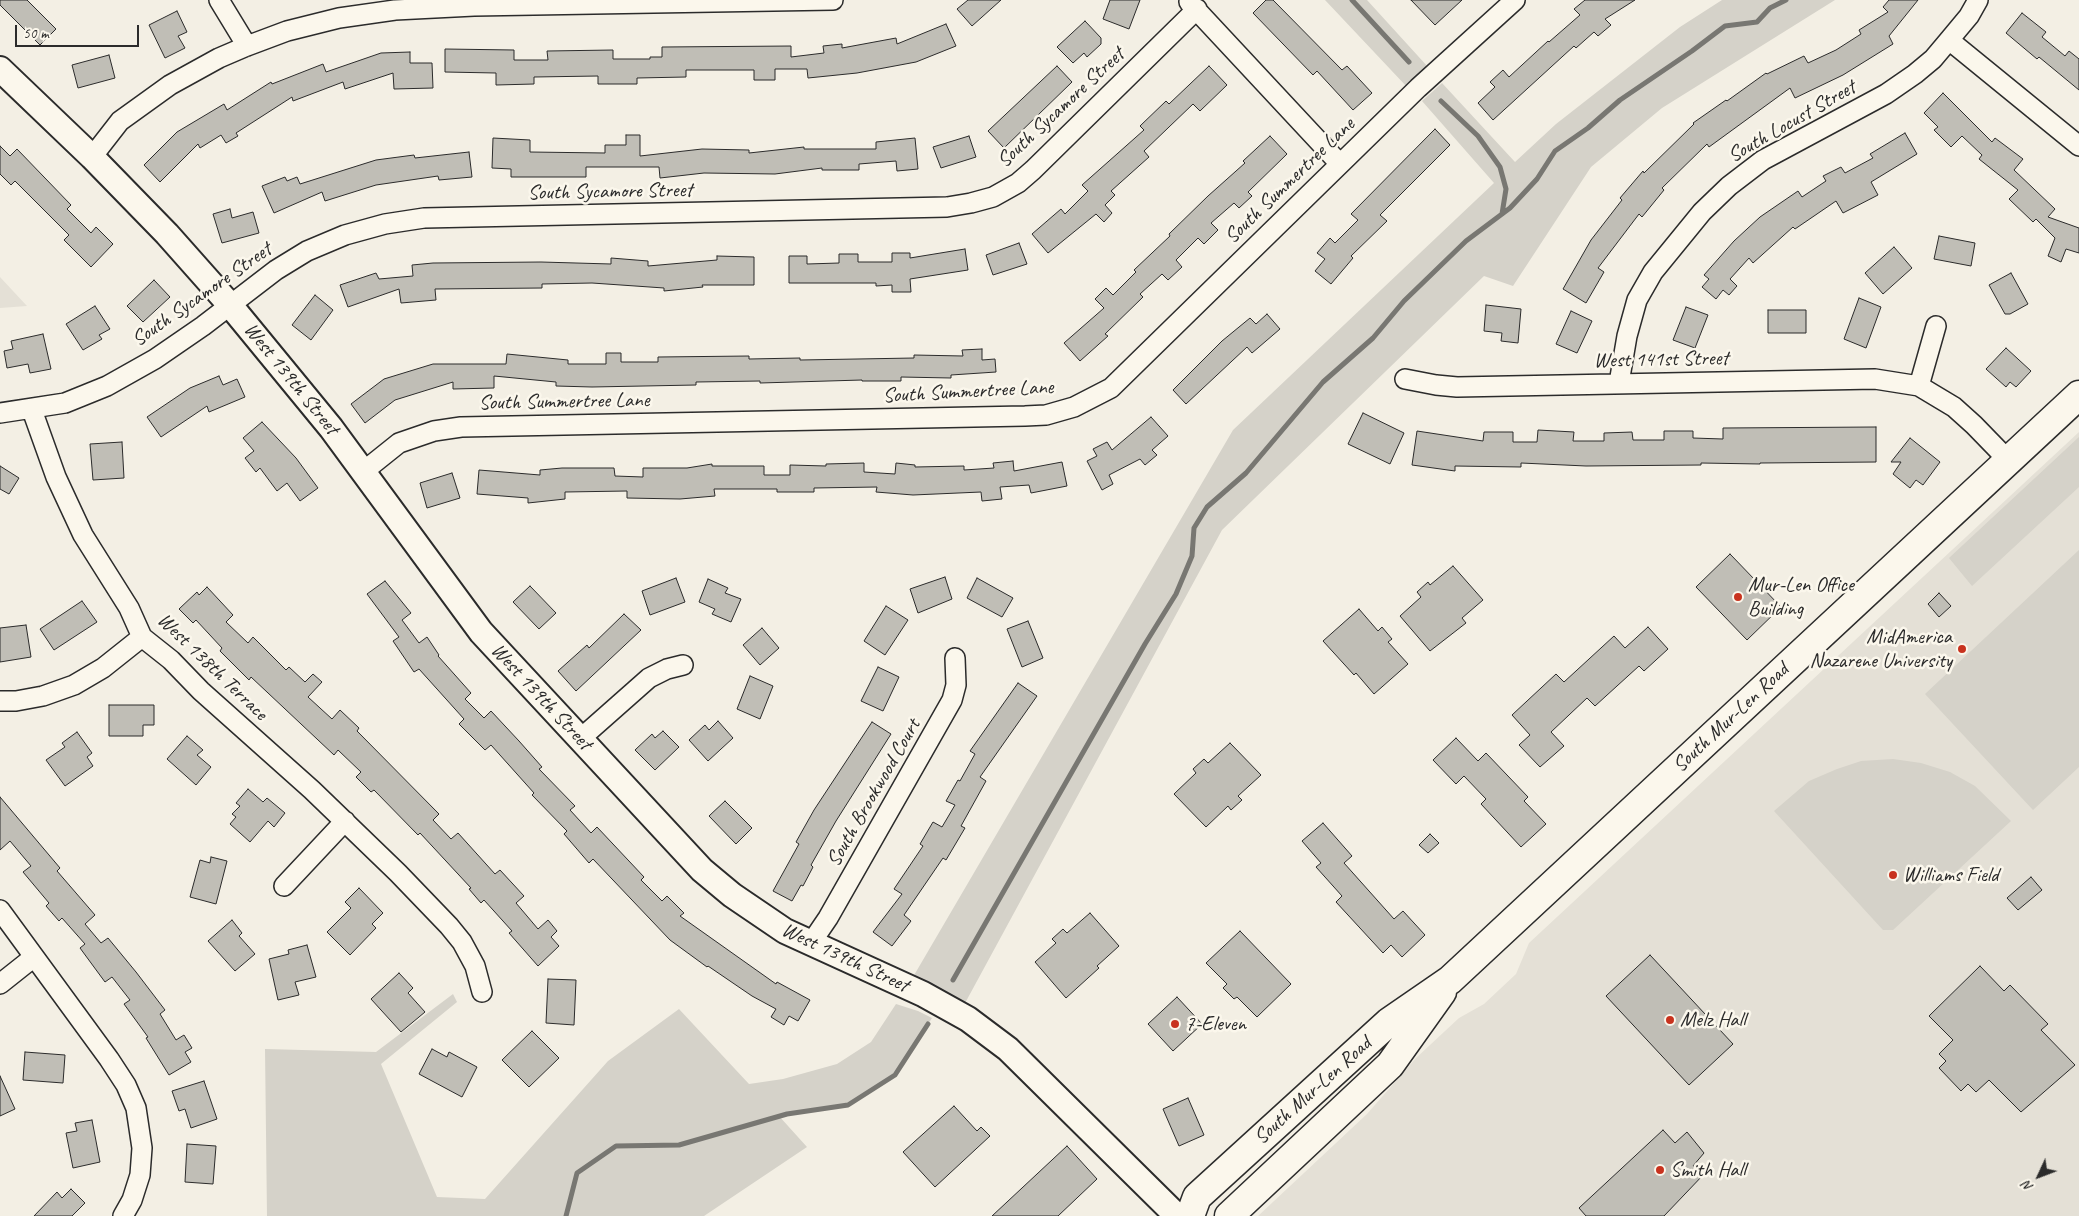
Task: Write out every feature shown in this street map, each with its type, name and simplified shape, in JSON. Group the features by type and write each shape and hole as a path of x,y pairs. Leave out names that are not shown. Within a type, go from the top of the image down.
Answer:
{"main road":[{"name":"South Mur-Len Road","path":"1190,1216 1197,1197 1389,1022 1450,980 2079,395"},
{"name":"South Mur-Len Road","path":"1229,1216 1390,1065 1418,1029 1450,980"}],"street":[{"path":"220,0 247,46"},
{"path":"92,157 120,121 163,90 219,58 287,31 339,18 395,10 484,6 833,0"},
{"name":"South Summertree Lane","path":"364,471 399,443 434,430 461,427 1025,416 1046,415 1074,407 1111,388 1418,88 1515,0"},
{"name":"South Locust Street","path":"1619,383 1632,314 1641,292 1653,272 1702,212 1729,186 1763,160 1886,94 1915,74 1933,60 1969,16 1978,0"},
{"path":"1192,5 1340,164"},
{"name":"South Sycamore Street","path":"0,413 32,410 65,403 106,386 155,358 203,326 276,270 307,251 345,235 385,224 424,218 947,207 971,203 993,196 1018,183 1033,170 1192,5"},
{"path":"1949,40 2079,146"},
{"name":"West 139th Street","path":"0,69 92,157 166,234 230,305 296,384 364,471 481,632 702,870 732,895 767,920 810,943 924,994 968,1019 1008,1049 1177,1216"},
{"path":"1919,386 1936,326"},
{"name":"West 141st Street","path":"1405,379 1436,386 1457,387 1875,379 1919,386 1954,407 2008,460"},
{"name":"West 138th Terrace","path":"32,410 56,477 83,535 128,608 142,637 171,660 201,691 345,821 398,873 458,937 475,966 482,992"},
{"path":"0,701 16,701 43,696 74,685 103,668 142,637"},
{"name":"South Brookwood Court","path":"810,943 828,918 948,706 956,685 955,658"},
{"path":"580,739 649,678 667,669 683,665"},
{"path":"284,886 345,821"},
{"path":"0,910 113,1065 126,1085 136,1108 142,1148 140,1175 132,1200 123,1216"},
{"path":"0,984 34,957"}],"shaded area":[{"path":"1325,0 1367,0 1428,67 1407,87"},
{"path":"1722,0 1835,0 1662,108 1591,167 1513,286 1484,276 1222,530 964,1005 913,977 1233,430 1494,183 1422,101 1442,83 1515,162 1556,124 1680,27"},
{"path":"0,277 27,306 0,308"},
{"name":"MidAmerica Nazarene University","path":"2079,432 2079,1216 1258,1216 1367,1114 1416,1058 1459,1018 1484,1004 1516,974 1529,943"},
{"path":"2079,437 2079,487 1972,586 1949,558"},
{"path":"2079,550 2079,767 2033,810 1925,694"},
{"name":"Williams Field","path":"1893,759 1921,763 1950,772 1975,786 2011,821 1893,930 1883,930 1774,811 1809,781 1861,761"},
{"path":"453,994 457,1002 381,1064 437,1197 485,1199 608,1061 679,1009 749,1084 783,1079 837,1064 871,1042 896,1004 932,1018 895,1075 848,1105 779,1116 807,1147 704,1216 267,1216 265,1049 376,1052"}],"building":[{"path":"0,0 27,0 56,29 40,45 0,5"},
{"path":"968,0 1001,0 972,26 957,9"},
{"path":"1110,0 1140,0 1129,29 1103,19"},
{"path":"1266,0 1273,0 1342,70 1347,66 1372,93 1353,110 1317,71 1313,75 1253,13"},
{"path":"1411,0 1462,0 1435,25"},
{"path":"1585,0 1635,0 1605,19 1611,25 1598,36 1594,32 1576,48 1574,46 1493,120 1478,103 1495,87 1490,82 1503,70 1509,77 1580,15 1574,9"},
{"path":"1889,0 1918,0 1889,36 1893,44 1843,75 1795,98 1790,88 1709,147 1707,144 1662,188 1664,190 1642,217 1639,214 1598,268 1604,272 1586,303 1563,289 1591,240 1622,200 1620,198 1643,171 1644,173 1693,123 1766,73 1804,56 1808,63 1836,50 1861,34 1859,30 1888,12 1883,7"},
{"path":"177,11 187,32 178,36 185,48 165,58 149,25"},
{"path":"2022,13 2046,32 2042,37 2065,56 2069,51 2079,59 2079,90 2006,33"},
{"path":"1085,21 1101,38 1101,44 1087,57 1084,53 1073,63 1057,47"},
{"path":"946,24 956,46 916,62 857,73 808,78 807,69 775,69 775,80 754,80 754,70 686,70 686,77 637,78 637,84 598,84 598,76 534,77 534,84 496,85 496,73 445,72 445,49 514,50 514,60 548,60 547,51 613,50 613,59 650,59 650,57 662,57 662,47 791,46 791,57 824,53 823,46 842,44 842,48 896,38 897,44"},
{"path":"410,52 410,63 432,63 433,88 394,89 393,73 345,89 343,82 293,101 292,97 236,133 238,136 226,143 221,135 200,148 198,144 160,182 144,165 177,132 224,104 227,110 271,82 272,84 323,64 326,72 381,53"},
{"path":"109,55 115,78 78,88 72,65"},
{"path":"1057,66 1072,82 1004,148 988,131"},
{"path":"1209,66 1227,85 1200,111 1193,104 1144,151 1149,157 1111,191 1115,195 1105,205 1112,213 1104,222 1096,214 1048,253 1032,234 1061,209 1065,214 1088,191 1082,185 1144,130 1140,126 1166,101 1169,104"},
{"path":"1943,93 1992,142 1995,138 2023,159 2014,170 2055,209 2048,217 2079,228 2079,253 2066,249 2061,262 2048,256 2055,238 2036,219 2033,222 2009,199 2018,190 1979,159 1982,155 1962,136 1951,147 1934,130 1938,127 1924,113"},
{"path":"1435,129 1450,145 1380,215 1387,221 1351,256 1353,258 1331,284 1315,271 1325,259 1317,253 1330,238 1335,243 1358,220 1351,214"},
{"path":"1905,133 1917,154 1871,182 1878,195 1843,213 1836,201 1795,229 1793,227 1753,263 1749,258 1730,279 1737,286 1729,295 1723,290 1716,299 1702,287 1709,279 1704,275 1734,241 1760,217 1798,191 1802,197 1826,181 1823,176 1841,167 1845,173 1873,158 1870,154"},
{"path":"626,135 640,135 640,156 702,149 749,150 749,153 804,147 804,149 876,149 876,142 915,138 918,169 897,171 896,161 859,164 859,170 822,170 822,168 775,174 704,173 660,178 659,167 586,167 586,177 511,177 511,169 492,168 493,138 530,140 530,152 605,153 605,145 626,145"},
{"path":"969,136 976,157 941,168 933,147"},
{"path":"1270,136 1287,154 1248,192 1252,196 1239,208 1234,203 1211,223 1218,230 1204,244 1198,238 1176,260 1182,267 1168,280 1162,274 1140,294 1143,297 1105,334 1108,336 1080,361 1064,343 1104,308 1095,299 1106,288 1113,295 1136,272 1134,270 1170,236 1169,234 1245,163 1243,161"},
{"path":"0,146 10,156 17,149 71,205 67,209 91,233 96,227 113,244 91,267 64,240 69,235 15,181 11,185 0,174"},
{"path":"469,152 472,177 439,180 438,176 376,185 325,201 322,192 274,213 262,186 285,177 287,181 297,177 300,184 376,160 414,155 415,158"},
{"path":"230,209 232,218 253,212 259,233 222,243 213,214"},
{"path":"1939,236 1975,243 1971,266 1934,259"},
{"path":"1019,243 1027,264 993,275 986,255"},
{"path":"1894,247 1912,268 1883,294 1865,273"},
{"path":"965,249 968,270 910,279 911,292 892,292 892,285 876,286 876,283 789,283 789,256 807,256 807,264 839,263 839,254 858,254 858,262 892,262 892,253 910,253 910,258"},
{"path":"717,256 754,257 754,285 702,285 703,287 664,291 664,288 592,283 542,284 542,288 435,289 436,300 401,303 399,289 348,307 340,285 376,273 379,279 413,276 412,265 433,263 541,262 611,264 611,258 648,261 648,266 717,260"},
{"path":"2011,273 2028,304 2010,314 2005,314 1989,285"},
{"path":"154,280 170,297 143,322 127,306"},
{"path":"315,295 333,310 311,340 292,325"},
{"path":"1859,298 1881,307 1866,348 1844,339"},
{"path":"1486,305 1521,309 1518,343 1501,341 1502,333 1484,331"},
{"path":"95,306 110,329 99,335 102,339 83,350 66,324"},
{"path":"1686,307 1708,315 1695,348 1673,340"},
{"path":"1768,310 1806,310 1806,333 1768,333"},
{"path":"1571,311 1592,321 1577,353 1556,344"},
{"path":"1267,314 1280,329 1252,353 1247,347 1186,404 1173,390 1222,341 1250,318 1256,324"},
{"path":"43,334 51,369 30,373 28,364 7,368 4,351 13,349 11,341"},
{"path":"2006,348 2031,371 2016,387 2010,382 2006,387 1986,369"},
{"path":"982,349 982,360 995,359 996,372 951,375 951,378 901,377 901,381 696,382 696,385 592,387 556,386 556,382 494,376 494,388 453,389 453,382 395,400 365,423 351,404 384,379 433,364 506,364 507,354 568,360 568,364 606,364 606,353 621,353 621,362 658,362 658,357 749,356 749,359 800,358 800,360 914,358 914,355 963,356 962,350"},
{"path":"219,376 223,385 237,379 245,397 209,412 207,406 161,437 147,417 190,388"},
{"path":"1363,413 1404,433 1390,464 1348,444"},
{"path":"1151,417 1168,436 1152,450 1157,455 1145,465 1140,459 1109,475 1113,484 1102,490 1087,461 1097,456 1093,449 1107,442 1112,450"},
{"path":"262,422 296,458 318,488 300,501 287,483 277,491 260,468 256,472 245,458 254,451 243,438"},
{"path":"1876,427 1876,462 1586,466 1521,463 1521,467 1455,466 1455,471 1412,465 1417,431 1483,441 1484,432 1513,432 1513,442 1537,442 1538,430 1574,432 1573,441 1604,441 1604,433 1632,432 1633,440 1664,440 1664,431 1693,431 1693,438 1723,439 1723,428"},
{"path":"1910,438 1940,462 1923,485 1916,480 1910,488 1893,474 1901,462 1891,462"},
{"path":"122,442 124,478 93,480 90,444"},
{"path":"1013,461 1014,471 1062,462 1067,486 1031,493 1029,485 1000,487 1002,499 982,501 981,492 913,495 876,492 877,487 814,488 814,492 777,492 777,489 714,489 715,496 680,499 627,498 627,491 565,492 565,499 528,503 528,498 477,494 479,470 540,475 540,470 614,468 615,476 643,477 643,468 687,468 712,464 712,466 764,466 764,475 790,475 790,465 826,466 826,464 864,463 864,472 895,474 896,463 915,465 915,467 964,466 964,470 994,468 993,463"},
{"path":"0,466 19,478 9,494 0,489"},
{"path":"452,473 460,498 427,508 420,483"},
{"name":"Mur-Len Office Building","path":"1730,554 1781,607 1747,640 1696,587"},
{"path":"1453,566 1483,600 1462,618 1466,623 1430,651 1400,616 1421,597 1417,592 1428,582 1430,585"},
{"path":"945,577 952,599 918,613 910,589"},
{"path":"676,578 685,602 650,615 642,591"},
{"path":"977,578 1013,598 1002,617 967,598"},
{"path":"708,579 728,588 725,593 741,599 731,622 712,614 715,609 699,602"},
{"path":"385,581 411,613 402,620 419,643 427,637 438,656 471,693 465,699 484,718 491,711 542,767 539,769 575,806 570,810 591,833 597,827 644,877 641,880 662,901 667,896 684,913 680,916 776,984 777,982 810,1000 798,1021 789,1016 784,1025 771,1017 776,1009 707,967 670,940 593,859 589,863 564,834 567,831 532,795 534,793 491,745 485,750 459,724 464,719 419,669 414,672 393,641 399,637 367,594"},
{"path":"530,586 556,613 539,629 513,602"},
{"path":"207,587 233,615 226,622 248,643 253,637 286,670 289,667 305,682 313,674 322,682 308,697 332,719 340,710 359,728 357,731 439,814 433,820 451,839 458,833 495,874 500,870 524,896 516,903 538,929 548,920 557,931 551,937 559,946 538,966 509,933 512,931 484,900 481,903 469,889 471,888 420,833 418,835 374,790 371,792 356,777 361,772 338,750 334,755 251,677 249,680 220,651 222,648 196,620 193,623 179,609 197,592 199,595"},
{"path":"1939,593 1951,606 1939,617 1928,604"},
{"path":"82,601 97,622 54,650 40,629"},
{"path":"886,606 908,620 885,655 864,641"},
{"path":"1359,609 1378,631 1382,627 1392,639 1388,642 1408,664 1374,694 1356,673 1354,675 1323,641"},
{"path":"624,614 641,630 576,691 558,671 587,645 589,648"},
{"path":"1028,621 1043,658 1022,667 1007,629"},
{"path":"26,625 31,657 0,662 0,628"},
{"path":"1648,627 1668,649 1644,671 1639,666 1595,706 1587,698 1551,732 1564,746 1540,767 1519,745 1530,735 1512,715 1556,674 1564,682 1614,636 1625,648"},
{"path":"762,628 779,648 760,665 743,645"},
{"path":"878,667 899,677 883,711 861,701"},
{"path":"750,676 773,686 760,719 737,709"},
{"path":"1018,683 1037,696 980,777 986,781 961,826 965,828 946,860 943,858 904,915 911,921 892,946 873,932 902,894 894,889 923,846 920,844 933,822 942,827 955,805 946,801 975,754 970,751"},
{"path":"109,705 154,705 154,725 143,725 143,736 109,736"},
{"path":"718,721 733,738 708,761 689,740 705,725 709,730"},
{"path":"872,722 891,734 836,821 811,865 813,867 803,886 801,885 792,901 773,891 799,844 796,842 814,810"},
{"path":"663,731 679,747 655,770 635,750 652,734 655,738"},
{"path":"77,732 92,753 87,757 93,766 65,786 46,760 65,747 62,743"},
{"path":"187,736 203,750 197,755 211,767 196,785 167,759"},
{"path":"1456,738 1478,761 1486,753 1528,797 1524,801 1546,824 1521,847 1481,804 1486,799 1464,776 1456,784 1433,760"},
{"path":"1230,743 1261,775 1238,796 1242,800 1231,810 1228,806 1206,827 1174,794 1196,773 1193,769 1204,759 1208,763"},
{"path":"248,789 263,802 267,798 285,813 274,827 268,821 250,842 230,824 236,817 232,814 240,806 236,803"},
{"path":"0,797 60,868 57,871 95,915 85,924 101,943 108,938 136,972 165,1010 160,1014 176,1040 184,1035 192,1048 185,1052 191,1062 169,1075 146,1038 148,1037 124,1004 130,1000 112,977 105,982 80,948 85,944 62,918 59,921 46,906 49,903 23,872 31,866 10,841 0,850"},
{"path":"725,801 752,828 736,844 709,816"},
{"path":"1323,823 1352,856 1344,863 1394,919 1403,911 1425,935 1402,957 1391,945 1383,953 1336,902 1342,896 1316,867 1321,863 1302,841"},
{"path":"1430,834 1439,843 1428,853 1419,845"},
{"path":"211,857 227,861 216,904 190,897 200,860 210,863"},
{"path":"2031,877 2042,890 2018,910 2007,898"},
{"path":"359,888 383,913 372,924 376,928 350,955 327,932 351,908 345,902"},
{"path":"1090,913 1119,946 1097,966 1099,968 1066,998 1035,962 1056,943 1052,939 1063,929 1067,933"},
{"path":"232,920 242,933 239,936 255,954 235,971 208,941"},
{"path":"1240,931 1291,984 1257,1017 1237,997 1234,999 1223,988 1227,984 1206,963"},
{"path":"307,945 316,977 295,982 299,995 278,1000 269,959 289,954 288,950"},
{"name":"Melz Hall","path":"1650,955 1733,1044 1689,1085 1606,996"},
{"path":"1980,966 2004,991 2010,985 2048,1024 2041,1030 2075,1065 2021,1112 1989,1080 1976,1092 1968,1084 1961,1091 1939,1068 1946,1061 1939,1054 1953,1040 1929,1016"},
{"path":"399,973 413,988 408,993 425,1012 401,1032 371,999"},
{"path":"548,979 576,980 574,1025 546,1023"},
{"name":"7-Eleven","path":"1177,997 1202,1024 1173,1051 1148,1024"},
{"path":"532,1031 559,1058 529,1087 502,1060"},
{"path":"432,1049 447,1057 449,1052 477,1067 462,1097 419,1074"},
{"path":"25,1052 65,1055 63,1083 23,1080"},
{"path":"0,1076 15,1109 0,1116"},
{"path":"204,1081 217,1119 191,1128 185,1109 179,1111 172,1091"},
{"name":"7-Eleven","path":"1188,1098 1204,1135 1179,1146 1163,1109"},
{"path":"954,1106 977,1131 981,1127 990,1136 935,1187 903,1152"},
{"path":"92,1120 100,1162 73,1168 66,1133 77,1131 75,1123"},
{"name":"Smith Hall","path":"1663,1130 1675,1143 1687,1132 1704,1153 1693,1166 1705,1173 1664,1216 1586,1216 1579,1208"},
{"path":"187,1144 216,1146 213,1184 185,1182"},
{"path":"1067,1146 1097,1179 1058,1216 992,1216"},
{"path":"71,1189 85,1203 72,1216 34,1216 57,1192 62,1198"}],"waterway":[{"path":"1352,0 1409,62"},
{"path":"953,980 1145,644 1176,594 1192,556 1194,528 1207,507 1246,473 1323,382 1373,338 1404,301 1466,241 1510,208 1537,179 1555,151 1588,128 1620,100 1725,26 1757,22 1770,8 1786,0"},
{"path":"1441,101 1478,136 1500,167 1506,189 1502,214"},
{"path":"566,1216 577,1173 616,1146 679,1145 787,1114 848,1105 895,1075 928,1024"}],"place":[{"name":"Mur-Len Office Building","path":"1738,597"},
{"name":"MidAmerica Nazarene University","path":"1962,649"},
{"name":"Williams Field","path":"1893,875"},
{"name":"Melz Hall","path":"1670,1020"},
{"name":"7-Eleven","path":"1175,1024"},
{"name":"Smith Hall","path":"1660,1170"}]}
